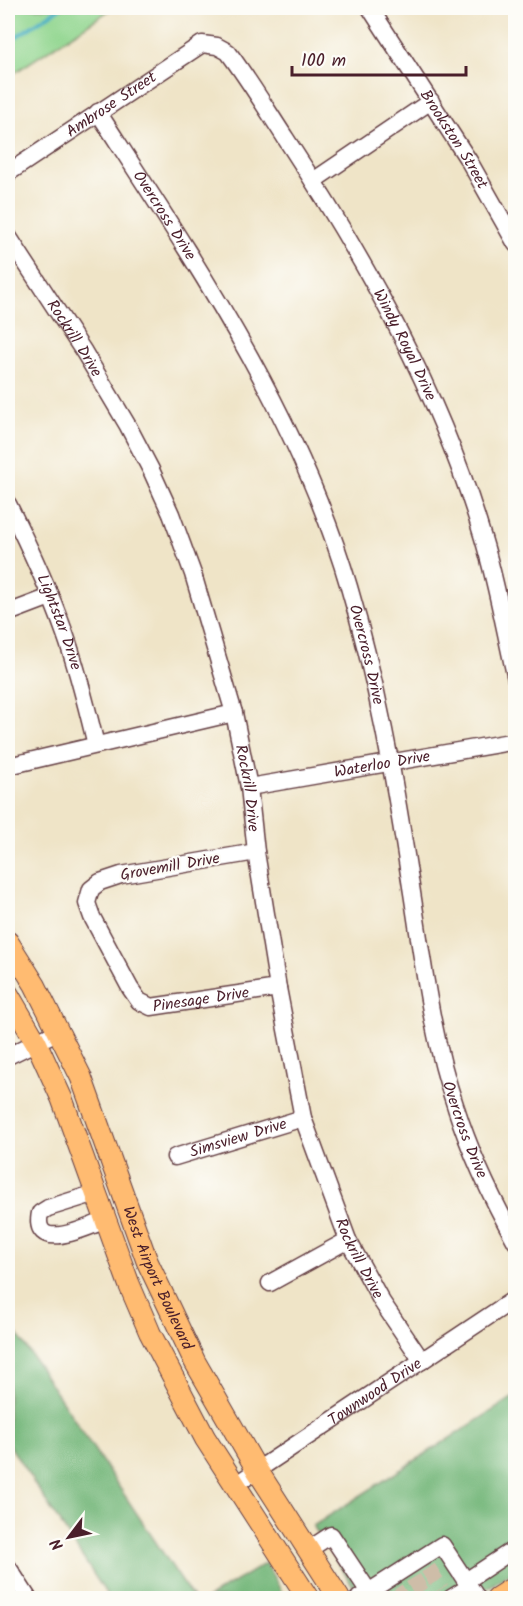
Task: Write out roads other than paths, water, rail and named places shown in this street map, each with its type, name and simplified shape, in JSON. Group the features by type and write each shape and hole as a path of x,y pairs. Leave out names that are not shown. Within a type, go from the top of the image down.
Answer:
{"main road":[{"name":"West Airport Boulevard","path":"8,942 59,1031 94,1111 147,1261 175,1322 219,1407 339,1599"},
{"name":"West Airport Boulevard","path":"8,994 36,1042 72,1125 129,1284 150,1333 201,1429 308,1599"},
{"path":"96,1193 107,1193 113,1199 151,1300 175,1322"},
{"path":"497,1599 516,1586"}],"street":[{"name":"Brookston Street","path":"370,8 469,161 516,244"},
{"name":"Ambrose Street","path":"8,173 202,44 217,46"},
{"name":"Windy Royal Drive","path":"217,46 228,52 313,181 373,282 421,376 452,449 483,538 516,679"},
{"path":"313,181 431,101"},
{"name":"Overcross Drive","path":"98,112 187,249 267,387 318,500 348,585 392,761 429,1001 441,1059 474,1159 516,1242"},
{"name":"Rockrill Drive","path":"8,236 84,352 151,470 171,514 193,574 234,713 249,787 256,852 278,988 303,1118 348,1240 382,1302 422,1361"},
{"name":"Lightstar Drive","path":"8,504 37,563 50,597 79,679 96,745"},
{"path":"8,613 50,597"},
{"path":"8,766 234,713"},
{"name":"Waterloo Drive","path":"249,787 516,741"},
{"name":"Grovemill Drive","path":"114,958 87,903 91,889 100,882 122,875 256,852"},
{"name":"Pinesage Drive","path":"114,958 139,1001 151,1007 278,988"},
{"path":"8,1056 59,1031"},
{"name":"Simsview Drive","path":"175,1157 303,1118"},
{"path":"96,1193 48,1208 40,1214 42,1229 50,1236 59,1237 106,1220"},
{"path":"270,1283 348,1240"},
{"name":"Townwood Drive","path":"235,1485 516,1298"},
{"path":"308,1550 331,1535 367,1597 392,1585 425,1563 442,1545 471,1589"},
{"path":"446,1595 471,1589 516,1548"},
{"path":"8,1567 28,1599"}],"waterway":[{"path":"8,42 60,8"}],"tunnel":[{"path":"428,1568 441,1589"},
{"path":"413,1578 425,1598"},
{"path":"395,1589 401,1598"}]}
